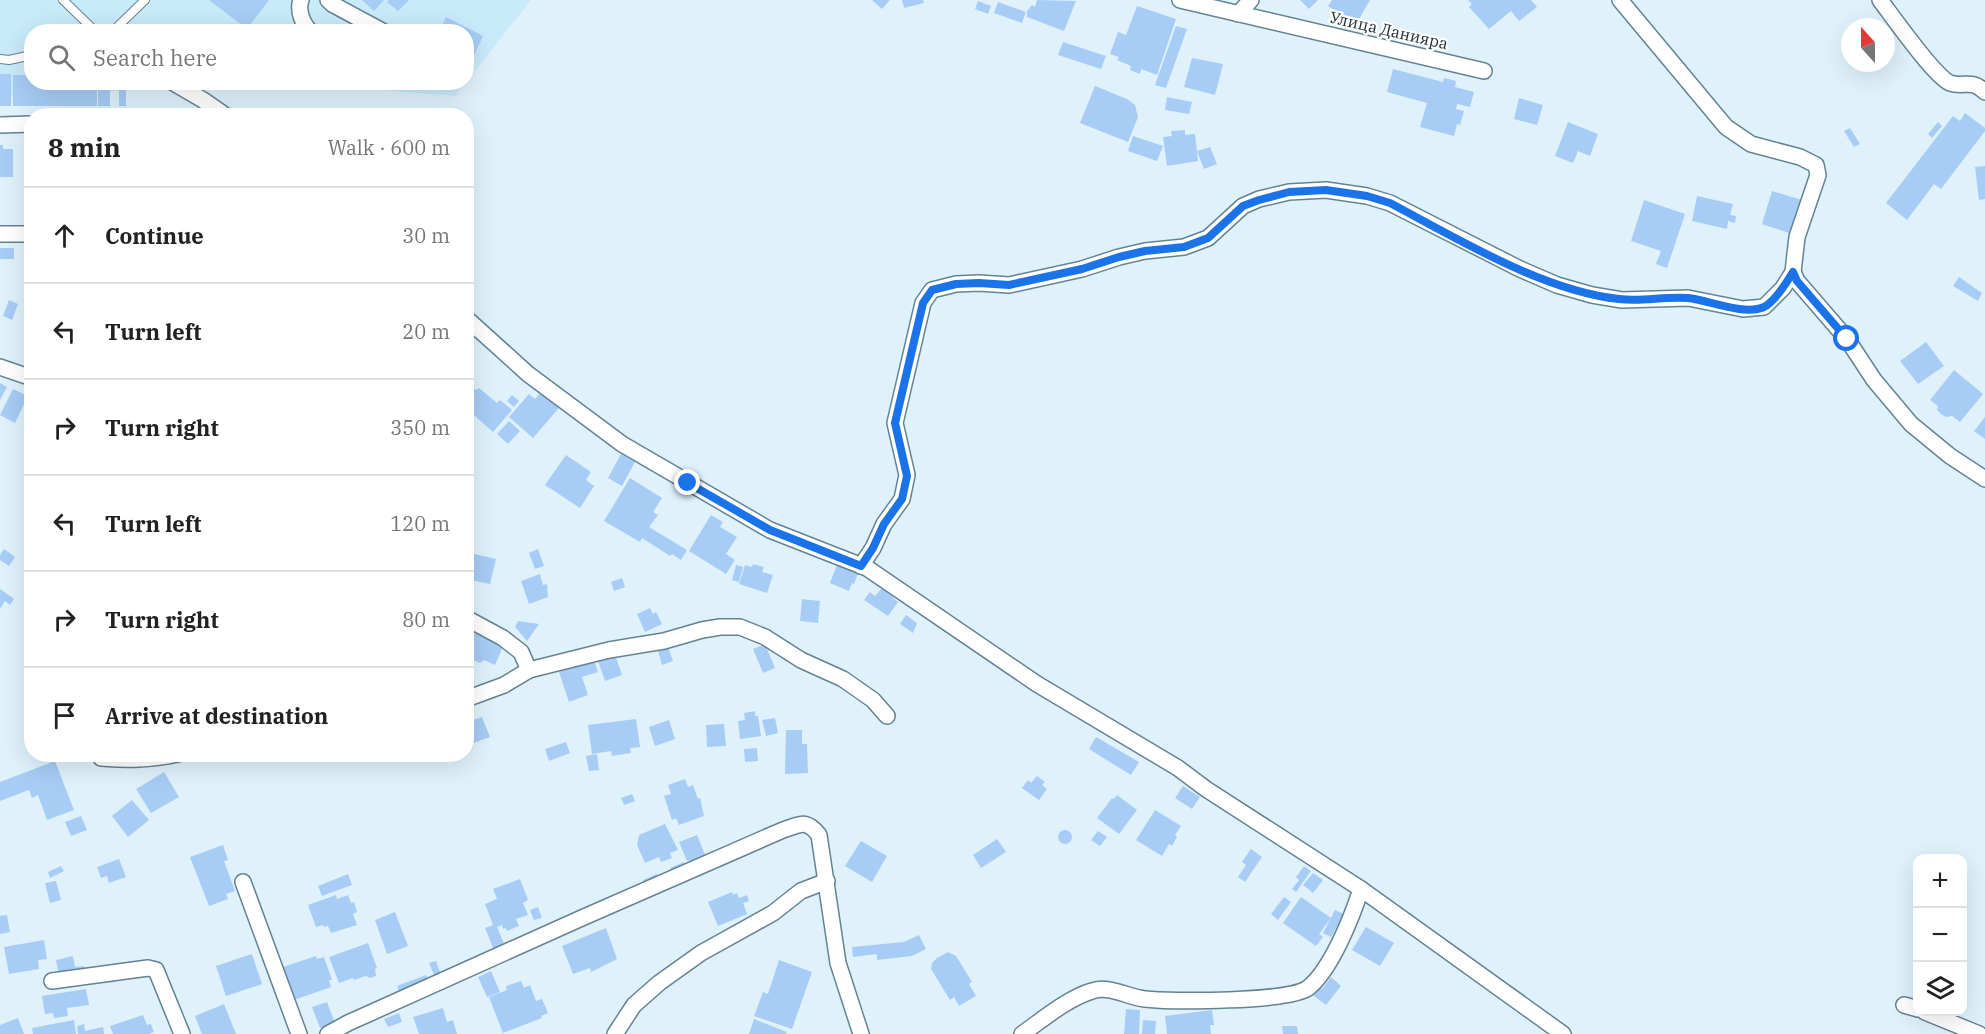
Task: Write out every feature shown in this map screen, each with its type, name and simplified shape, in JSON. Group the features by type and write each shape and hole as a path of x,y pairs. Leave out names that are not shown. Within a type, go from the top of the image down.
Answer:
{"street":[{"path":"300,0 304,24"},
{"path":"328,0 369,24"},
{"name":"Улица Данияра","path":"1180,0 1484,71"},
{"path":"1238,14 1251,0"},
{"path":"861,566 873,548 884,524 902,499 907,476 895,423 923,303 932,290 956,284 1009,285 1082,269 1128,255 1168,247 1184,247 1208,238 1243,206 1289,192 1326,190 1367,196 1390,203 1520,269 1557,285 1592,295 1622,300 1688,298 1743,309 1764,307 1783,288 1793,272 1797,237 1818,175 1816,165 1800,157 1751,144 1726,127 1620,0"},
{"path":"1880,0 1928,62 1950,82 1978,85 1985,92"},
{"path":"186,90 214,108"},
{"path":"0,125 24,124"},
{"path":"0,234 24,234"},
{"path":"1793,272 1797,281 1847,339 1874,380 1911,424 1950,456 1985,479"},
{"path":"474,325 528,374 622,444 770,530 867,568 1037,684 1179,768 1206,789 1361,889 1563,1034"},
{"path":"0,367 24,375"},
{"path":"474,622 503,638 521,652 529,670"},
{"path":"474,696 504,685 529,670 609,650 664,641 702,630 740,627 765,637 801,660 843,679 873,700 887,716"},
{"path":"328,1034 358,1018 584,917 803,823 812,826 819,835 838,963 861,1034"},
{"path":"615,1034 634,1005 667,977 701,953 773,913 801,891 827,881"},
{"path":"243,882 299,1034"},
{"path":"1022,1034 1066,1004 1092,991 1111,989 1143,998 1185,1000 1280,997 1306,990 1319,978 1327,964 1352,918 1361,889"},
{"path":"52,981 148,968 156,970 182,1034"},
{"path":"1937,1016 1978,1034"}],"lane":[{"path":"63,0 88,24"},
{"path":"120,24 144,0"},
{"path":"0,59 9,60 24,57"}],"shaded area":[{"path":"0,0 531,0 474,72 474,24 24,24 24,90 138,90 0,97"},
{"path":"381,90 460,90 455,96"}],"building":[{"path":"209,0 269,0 251,24 240,24"},
{"path":"362,0 384,0 374,11"},
{"path":"389,0 409,0 398,11 387,2"},
{"path":"872,0 890,0 882,9"},
{"path":"902,0 923,0 924,3 904,8"},
{"path":"1037,0 1076,1 1064,31 1027,17 1027,11 1032,5 1035,7"},
{"path":"1300,0 1318,0 1309,9"},
{"path":"1332,0 1370,0 1358,21 1349,16 1347,18 1328,6"},
{"path":"1468,0 1531,0 1537,7 1519,21 1511,11 1489,29 1469,7 1472,4"},
{"path":"978,1 991,6 988,14 975,9"},
{"path":"998,2 1026,12 1022,23 994,13"},
{"path":"1137,6 1176,19 1157,75 1141,69 1140,74 1130,70 1131,66 1117,60 1119,57 1110,54 1118,32 1126,35"},
{"path":"446,17 460,24 443,24"},
{"path":"1176,26 1187,29 1166,88 1155,85"},
{"path":"474,31 483,36 474,56"},
{"path":"1063,42 1106,56 1101,69 1058,55"},
{"path":"1192,58 1223,64 1215,95 1184,87"},
{"path":"1393,69 1443,82 1444,78 1456,81 1455,87 1474,92 1470,107 1457,104 1456,109 1464,111 1454,136 1420,127 1427,103 1387,92"},
{"path":"0,74 11,74 11,106 0,106"},
{"path":"13,75 24,75 24,90 97,90 97,106 13,106"},
{"path":"1095,86 1127,99 1135,105 1138,117 1128,142 1080,123"},
{"path":"98,90 110,90 110,106 98,106"},
{"path":"119,90 126,90 126,106 119,106"},
{"path":"1167,97 1192,102 1189,114 1165,110"},
{"path":"1519,98 1543,105 1537,125 1514,119"},
{"path":"1965,113 1985,128 1985,131 1941,189 1934,184 1907,220 1886,203 1953,116 1960,121"},
{"path":"1568,122 1598,134 1590,156 1578,151 1573,163 1555,156"},
{"path":"1938,122 1942,126 1932,138 1928,134"},
{"path":"1850,128 1860,144 1854,147 1844,131"},
{"path":"1185,130 1185,135 1195,134 1198,161 1167,166 1163,137 1172,136 1171,131"},
{"path":"1133,136 1163,146 1157,161 1128,151"},
{"path":"0,145 3,145 3,149 13,149 13,177 0,177"},
{"path":"1210,147 1217,164 1204,169 1197,151"},
{"path":"1985,166 1985,199 1979,200 1975,167"},
{"path":"1772,191 1802,200 1792,234 1762,224"},
{"path":"1697,196 1733,204 1730,215 1736,216 1735,223 1728,221 1727,229 1692,221"},
{"path":"1644,200 1685,214 1667,268 1656,264 1661,251 1631,241"},
{"path":"0,248 14,248 14,259 0,259"},
{"path":"1959,277 1982,293 1978,301 1953,286"},
{"path":"9,300 18,304 12,320 3,316"},
{"path":"1926,342 1944,366 1918,384 1900,361"},
{"path":"1954,370 1983,394 1960,422 1952,416 1946,417 1941,414 1937,410 1938,406 1930,400"},
{"path":"0,383 7,387 0,400"},
{"path":"474,388 476,390 479,388 497,403 500,400 512,410 493,432 474,415"},
{"path":"13,389 24,394 24,404 15,423 0,415"},
{"path":"541,392 559,408 533,438 509,417 529,394 535,399"},
{"path":"512,395 519,401 514,407 507,401"},
{"path":"1985,417 1985,439 1974,431"},
{"path":"509,421 520,431 508,444 497,434"},
{"path":"621,454 635,462 622,486 608,478"},
{"path":"566,455 591,472 586,480 594,486 580,508 545,485"},
{"path":"630,478 662,498 653,512 658,515 649,527 687,550 681,560 672,554 670,556 642,538 640,542 604,521"},
{"path":"711,515 723,522 720,527 737,537 726,554 735,560 726,574 689,551"},
{"path":"4,549 15,557 9,566 0,560"},
{"path":"538,549 544,566 535,569 529,553"},
{"path":"474,554 496,559 490,584 474,581"},
{"path":"753,564 764,567 762,572 773,575 767,593 739,584 745,565 752,567"},
{"path":"736,565 743,567 739,582 732,580"},
{"path":"837,565 858,573 849,591 830,583"},
{"path":"540,574 543,585 547,584 548,597 529,604 521,581"},
{"path":"622,578 625,587 614,591 611,582"},
{"path":"882,588 898,602 888,616 864,600 870,592 875,596"},
{"path":"0,589 14,599 10,605 5,601 0,609"},
{"path":"802,599 820,601 818,623 800,621"},
{"path":"650,608 653,614 656,612 662,624 645,632 637,614"},
{"path":"906,615 917,623 913,633 900,624"},
{"path":"518,621 539,624 527,641 515,627"},
{"path":"474,628 505,642 495,665 484,660 480,663 474,660"},
{"path":"765,644 775,668 763,673 753,649"},
{"path":"668,647 673,661 662,665 658,651"},
{"path":"614,652 622,675 605,681 597,658"},
{"path":"594,660 598,672 582,677 588,695 569,702 559,672"},
{"path":"755,711 761,736 740,739 738,721 745,720 744,713"},
{"path":"482,717 490,737 474,743 474,720"},
{"path":"775,718 778,733 766,736 762,720"},
{"path":"636,719 640,747 630,748 631,753 612,756 611,751 592,754 588,725"},
{"path":"669,720 675,739 655,746 649,727"},
{"path":"724,724 726,746 707,747 706,725"},
{"path":"786,730 802,730 802,744 807,744 808,773 785,774"},
{"path":"1096,737 1139,762 1131,775 1089,749"},
{"path":"566,742 570,753 549,761 545,749"},
{"path":"757,748 758,761 745,762 744,749"},
{"path":"597,754 599,770 589,771 586,756"},
{"path":"55,762 74,810 47,820 38,795 32,798 29,790 0,801 0,782"},
{"path":"164,772 179,797 151,813 136,789"},
{"path":"1037,776 1045,782 1042,785 1047,789 1039,800 1022,788 1028,780 1031,783"},
{"path":"685,779 688,787 693,785 698,799 700,798 704,816 679,825 676,818 672,820 664,796 671,794 668,785"},
{"path":"1183,786 1200,797 1192,809 1175,798"},
{"path":"632,794 635,801 624,805 621,798"},
{"path":"1117,795 1137,810 1119,834 1097,818 1112,798 1114,799"},
{"path":"132,800 149,820 128,837 112,816"},
{"path":"1155,810 1181,826 1172,846 1169,844 1162,856 1136,840"},
{"path":"81,816 87,830 71,836 65,822"},
{"path":"665,824 678,850 670,853 672,858 661,862 659,857 645,863 637,845 639,835"},
{"path":"1065,830 1070,832 1072,837 1070,842 1065,844 1060,842 1058,837 1060,832"},
{"path":"1098,831 1107,837 1100,846 1091,840"},
{"path":"697,835 706,857 690,864 679,842"},
{"path":"997,839 1006,852 981,868 973,855"},
{"path":"861,841 887,856 872,882 845,866"},
{"path":"223,845 228,860 224,861 235,891 226,894 228,899 209,906 190,857"},
{"path":"1251,849 1262,857 1245,882 1238,877 1246,865 1242,862"},
{"path":"119,859 126,877 109,883 107,876 101,878 97,867"},
{"path":"684,862 686,867 673,873 670,868"},
{"path":"61,866 64,871 50,878 48,872"},
{"path":"1304,866 1311,871 1296,892 1292,889 1299,880 1296,877"},
{"path":"1313,873 1323,880 1313,893 1303,885"},
{"path":"348,874 352,885 322,896 318,886"},
{"path":"657,874 660,880 645,886 643,880"},
{"path":"520,879 528,900 523,903 528,915 516,919 519,926 507,931 502,925 497,927 505,946 494,950 485,928 493,925 485,904 497,899 493,889"},
{"path":"56,881 61,900 50,903 45,883"},
{"path":"732,892 733,895 737,893 739,898 747,895 749,901 743,903 747,914 718,926 708,902"},
{"path":"336,895 337,899 348,895 351,903 354,902 357,912 353,914 357,925 331,933 328,926 316,927 308,905"},
{"path":"1284,897 1291,902 1278,920 1271,914"},
{"path":"1301,897 1331,918 1319,934 1323,937 1316,946 1283,923"},
{"path":"538,907 542,918 534,920 530,910"},
{"path":"1335,910 1344,914 1331,937 1323,933"},
{"path":"395,912 408,946 387,954 375,920"},
{"path":"7,915 10,932 0,934 0,916"},
{"path":"1366,927 1394,943 1380,966 1352,950"},
{"path":"606,928 617,959 591,972 590,968 573,974 562,946"},
{"path":"919,935 926,949 912,956 877,960 877,954 853,957 852,947 904,942"},
{"path":"44,940 47,959 38,960 39,969 9,974 4,947"},
{"path":"368,943 377,968 375,969 376,976 354,980 353,978 339,983 329,957"},
{"path":"948,952 956,956 972,982 969,984 976,996 959,1006 954,997 950,1000 931,969 932,963 937,958"},
{"path":"252,954 262,984 226,996 216,966"},
{"path":"73,956 75,967 84,966 85,971 59,976 56,960"},
{"path":"316,956 317,959 324,957 332,980 329,980 331,987 294,1000 283,967"},
{"path":"779,960 812,972 792,1029 754,1016 763,992 768,994"},
{"path":"436,961 441,975 435,977 429,963"},
{"path":"491,971 500,992 487,997 478,977"},
{"path":"426,975 429,982 400,993 397,986"},
{"path":"1331,977 1341,986 1326,1005 1313,995 1320,987 1322,989"},
{"path":"521,981 524,988 530,985 536,1001 542,999 548,1013 541,1016 542,1018 503,1033 489,997 507,990 506,986"},
{"path":"86,989 89,1005 67,1008 68,1016 54,1018 53,1013 45,1014 42,996"},
{"path":"327,1002 335,1023 320,1028 312,1007"},
{"path":"224,1004 236,1034 202,1034 195,1016"},
{"path":"443,1008 447,1022 453,1020 457,1034 419,1034 413,1017"},
{"path":"1126,1009 1140,1010 1139,1034 1124,1034"},
{"path":"1212,1010 1214,1025 1210,1025 1211,1034 1167,1034 1165,1016"},
{"path":"399,1013 402,1022 388,1027 384,1019"},
{"path":"143,1015 147,1025 151,1024 154,1032 113,1034 110,1026"},
{"path":"18,1018 24,1034 0,1034 0,1025"},
{"path":"754,1019 787,1032 786,1034 749,1034"},
{"path":"74,1020 76,1034 33,1034 32,1028"},
{"path":"1143,1020 1156,1021 1155,1034 1142,1034"},
{"path":"84,1024 85,1031 103,1027 104,1034 78,1034 77,1026"},
{"path":"1282,1026 1297,1026 1298,1034 1283,1034"}],"route":[{"path":"688,483 770,530 861,566 873,548 884,524 902,499 907,476 895,423 923,303 932,290 956,284 1009,285 1082,269 1145,251 1184,247 1208,238 1243,206 1289,192 1326,190 1367,196 1390,203 1520,269 1557,285 1592,295 1622,300 1688,298 1743,309 1764,307 1783,288 1793,272 1797,281 1847,339"}]}
